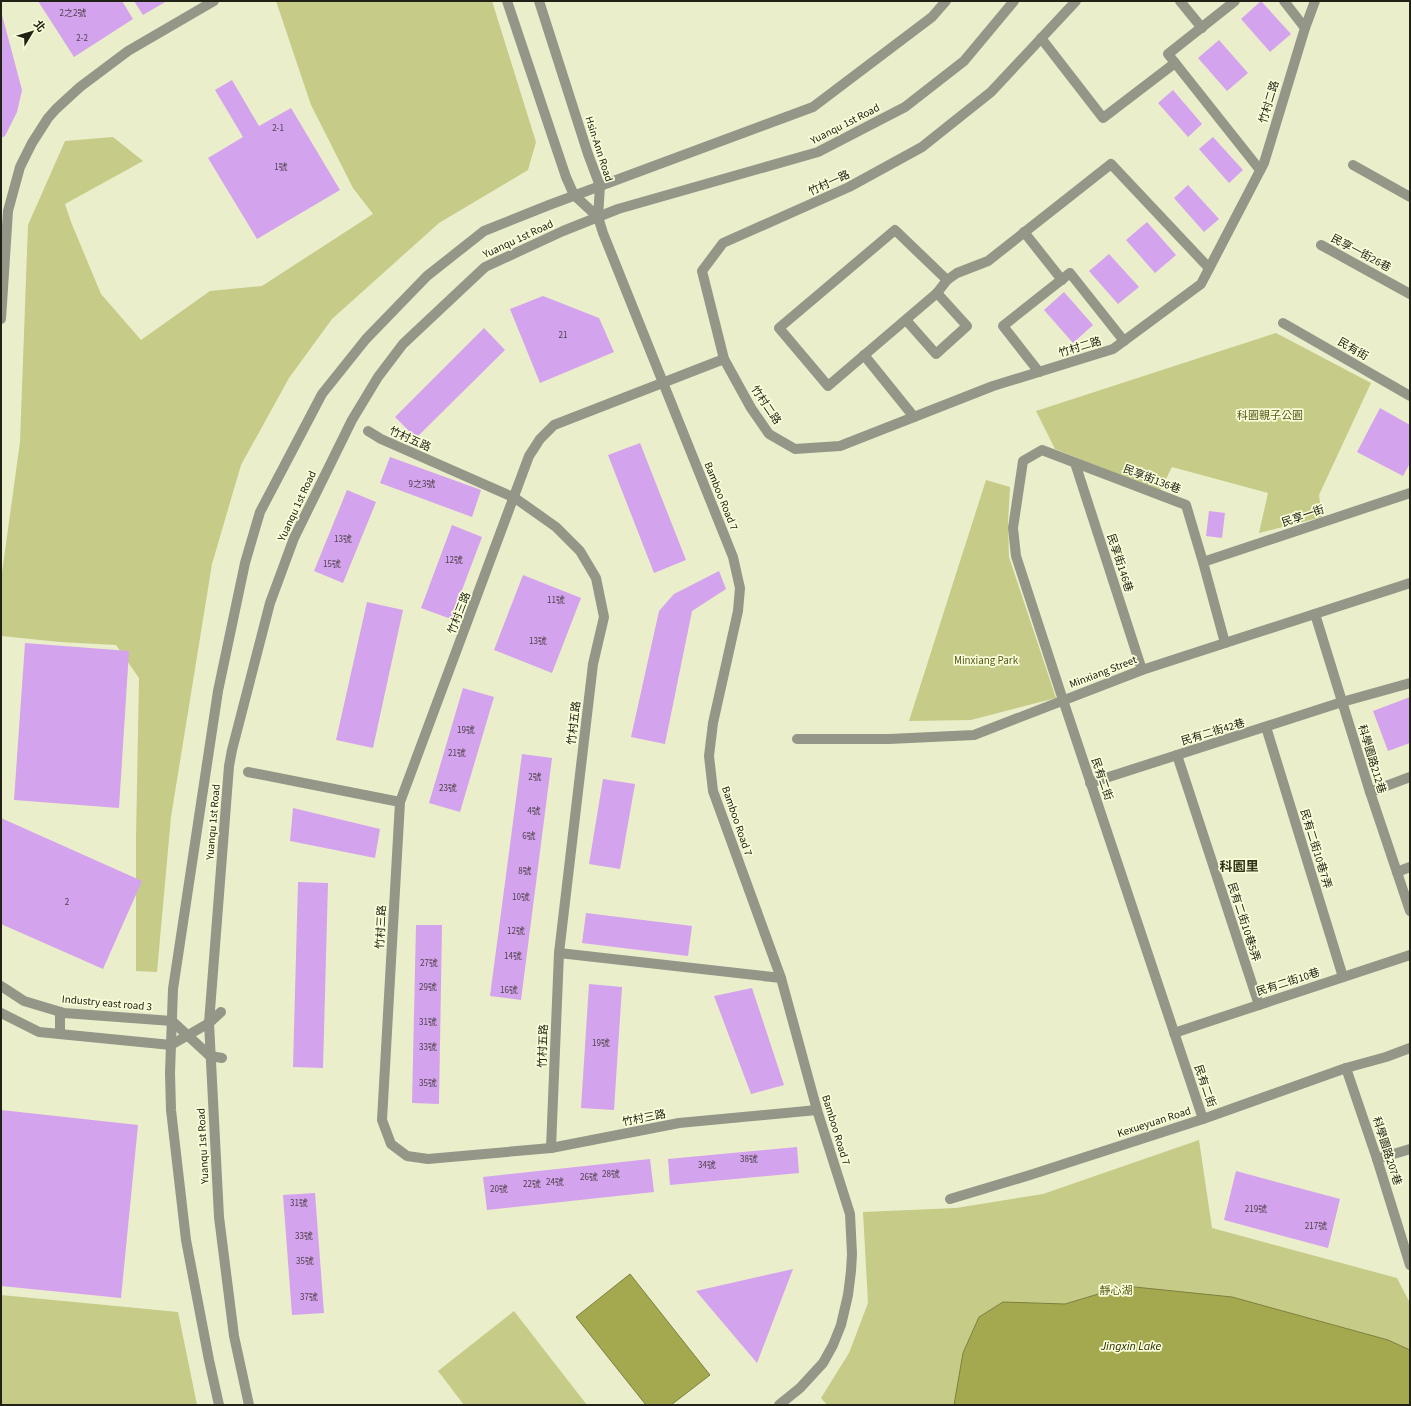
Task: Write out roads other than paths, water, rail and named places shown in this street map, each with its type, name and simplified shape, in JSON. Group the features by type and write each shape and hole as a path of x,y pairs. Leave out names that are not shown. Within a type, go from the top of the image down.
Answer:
{"street":[{"path":"1,319 8,211 20,168 32,142 48,118 80,87 128,50 214,1"},
{"path":"507,1 574,195 598,217"},
{"name":"Hsin-Ann Road","path":"539,1 588,154 600,186 598,217 602,233"},
{"name":"Yuanqu 1st Road","path":"219,1405 186,1240 171,1110 170,1073 173,989 218,690 245,563 260,512 322,394 366,339 426,276 484,231 574,195 813,107 932,17 946,1"},
{"name":"Yuanqu 1st Road","path":"249,1405 234,1336 219,1217 209,1023 230,761 270,603 294,538 352,420 378,377 403,344 484,267 562,231 618,209 818,152 905,107 964,61 1014,1"},
{"name":"竹村一路","path":"724,358 702,271 723,243 849,187 922,147 991,92 1076,1"},
{"path":"1180,1 1202,28"},
{"path":"1284,1 1305,28"},
{"name":"竹村二路","path":"724,358 751,408 769,434 795,450 840,446 993,386 1113,349 1201,284 1264,163 1305,28 1315,1"},
{"path":"1233,2 1168,54 1260,170"},
{"path":"1041,38 1103,118 1175,63"},
{"path":"947,280 895,230 779,328 828,386 937,293 947,280 957,273 988,261 1111,164 1209,268"},
{"path":"1353,165 1410,197"},
{"path":"1024,232 1062,280"},
{"name":"Bamboo Road 7","path":"602,233 733,557 740,588 738,612 713,723 709,756 713,791 781,978 817,1110 850,1214 852,1254 848,1295 841,1325 833,1345 823,1363 800,1388 779,1405"},
{"name":"民享一街26巷","path":"1321,245 1410,294"},
{"path":"1039,372 1003,326 1070,273 1124,341"},
{"path":"906,320 936,354 967,326 937,293"},
{"name":"民有街","path":"1283,323 1410,396"},
{"path":"864,355 914,417"},
{"path":"663,383 724,358"},
{"name":"竹村三路","path":"663,383 554,425 540,439 529,456 515,498 400,802 382,1120 391,1144 407,1156 428,1159 551,1148 679,1123 817,1110"},
{"name":"竹村五路","path":"368,431 382,439 515,498 556,527 580,551 596,578 604,617 593,664 559,953 551,1148"},
{"name":"民享街136巷","path":"1042,450 1186,504 1204,562 1225,643"},
{"name":"民有二街","path":"1042,450 1023,461 1013,528 1016,556 1090,783 1203,1119"},
{"name":"民享街146巷","path":"1075,463 1142,670"},
{"name":"民享一街","path":"1204,562 1410,493"},
{"name":"Minxiang Street","path":"797,739 889,739 974,735 1142,670 1410,583"},
{"name":"科學園路212巷","path":"1315,614 1370,792 1410,911"},
{"name":"民有二街42巷","path":"1090,783 1342,702 1410,683"},
{"name":"民有二街10巷7弄","path":"1266,727 1343,977"},
{"name":"民有二街10巷5弄","path":"1177,756 1259,1005"},
{"path":"248,772 400,802"},
{"path":"1370,792 1410,777"},
{"path":"1397,872 1410,867"},
{"path":"559,953 781,978"},
{"name":"民有二街10巷","path":"1174,1033 1410,955"},
{"name":"Industry east road 3","path":"1,986 24,1001 64,1013 172,1021"},
{"path":"60,1012 60,1034"},
{"path":"1,1013 39,1032 171,1045 209,1023 221,1012"},
{"path":"172,1021 210,1056 222,1058"},
{"name":"Kexueyuan Road","path":"950,1199 1024,1177 1203,1119 1346,1068 1386,1057 1410,1048"},
{"name":"科學園路207巷","path":"1346,1068 1377,1159 1410,1265"},
{"path":"1377,1159 1410,1149"}],"water":[{"path":"630,1274 710,1375 671,1405 646,1405 576,1317"},
{"name":"Jingxin Lake","path":"1125,1286 1232,1297 1388,1340 1410,1350 1410,1405 954,1405 963,1353 979,1317 1003,1302 1065,1304"}],"district":[{"name":"科園里","path":"1239,867"}],"park label":[{"name":"科園親子公園","path":"1270,415"},
{"name":"Minxiang Park","path":"986,660"},
{"name":"靜心湖","path":"1116,1290"}]}
